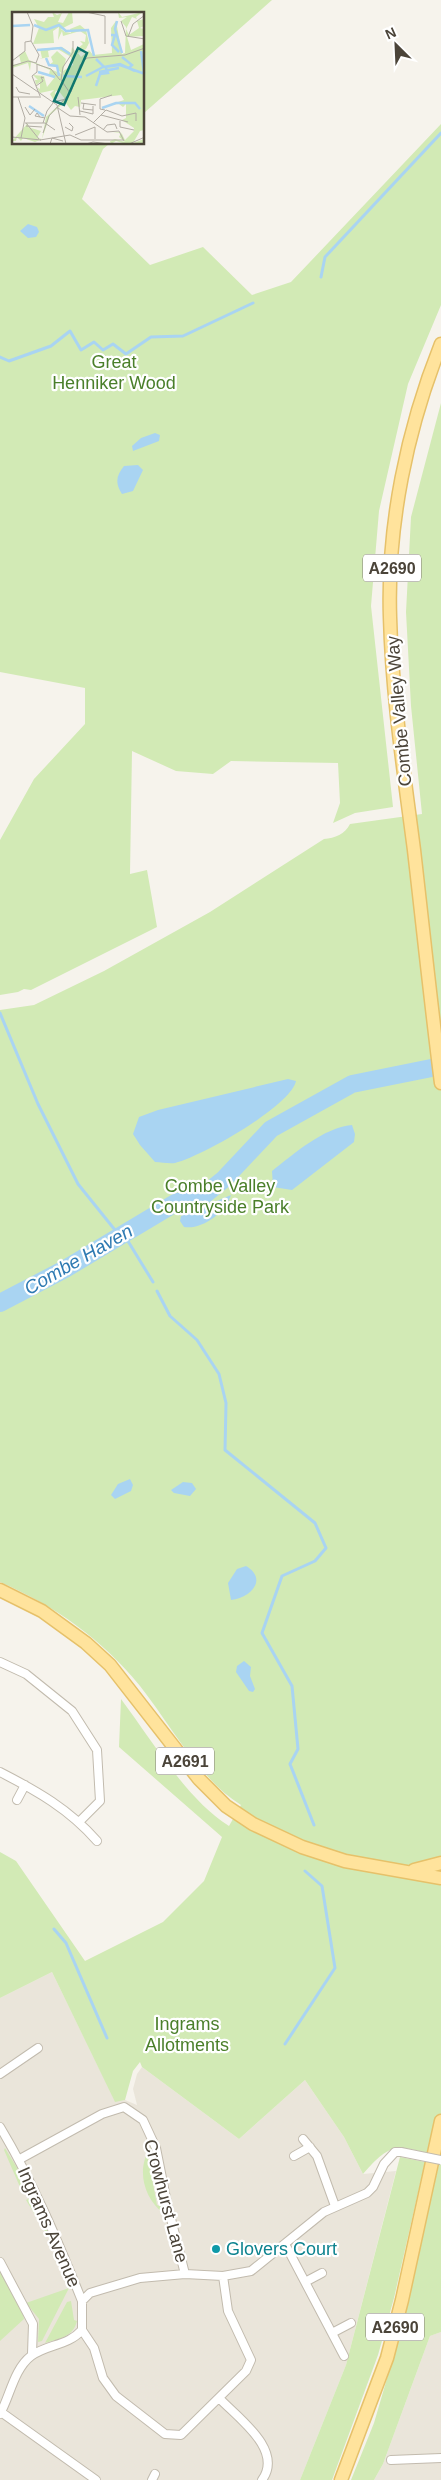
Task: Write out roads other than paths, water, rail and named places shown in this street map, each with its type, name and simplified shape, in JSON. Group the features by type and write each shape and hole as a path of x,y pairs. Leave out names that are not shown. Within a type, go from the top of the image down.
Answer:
{"main road":[{"name":"Combe Valley Way","path":"441,344 418,413 405,465 396,518 390,617 397,719 441,1083"},
{"name":"A2691","path":"0,1590 42,1611 86,1642 110,1665 199,1779 226,1806 262,1829 302,1847 345,1861 441,1878"},
{"name":"A2691","path":"407,1872 441,1863"},
{"name":"A2690","path":"341,2480 387,2358 402,2300 441,2121"}],"street":[{"path":"0,1662 26,1674 72,1711 97,1750 100,1801 80,1821"},
{"path":"0,1772 59,1805 80,1821 97,1840"},
{"path":"17,1800 25,1785"},
{"path":"0,2074 38,2048"},
{"name":"Crowhurst Lane","path":"20,2159 102,2114 124,2107 131,2111 143,2120 156,2148 167,2203 185,2274"},
{"name":"Ingrams Avenue","path":"0,2127 20,2159 53,2229 82,2301"},
{"path":"303,2139 317,2156 335,2206"},
{"path":"294,2156 310,2147"},
{"path":"223,2276 228,2311 251,2360 246,2371 182,2435 165,2434 116,2396 103,2378 94,2348 82,2330 82,2301 90,2293 140,2278 185,2274 223,2276 251,2271 335,2206 367,2193 374,2187 387,2160 396,2152 441,2160"},
{"path":"285,2244 344,2356"},
{"path":"0,2262 33,2324 32,2354"},
{"path":"305,2282 322,2272"},
{"path":"332,2333 351,2323"},
{"path":"82,2330 70,2341 53,2345 32,2354 23,2362 1,2413 96,2480"},
{"path":"219,2398 266,2449 268,2458 266,2473 262,2480"},
{"path":"391,2460 401,2465 441,2458"}],"water":[{"path":"28,224 37,227 39,232 36,237 28,238 20,231"},
{"path":"155,433 160,435 159,441 133,451 132,446 141,438"},
{"path":"138,465 143,470 133,491 122,494 117,483 119,473 124,466"},
{"path":"288,1079 296,1081 279,1104 223,1141 187,1159 175,1163 155,1162 133,1134 139,1117 158,1110"},
{"path":"352,1125 355,1134 354,1142 292,1190 273,1187 272,1171 320,1136 341,1127"},
{"path":"231,1195 224,1208 205,1223 198,1226 184,1227 180,1221 181,1216"},
{"path":"130,1479 133,1485 131,1491 115,1499 111,1495 118,1484"},
{"path":"183,1482 192,1483 196,1489 190,1496 174,1493 171,1490"},
{"path":"246,1566 256,1577 254,1587 245,1596 231,1600 228,1583 237,1569"},
{"path":"244,1661 251,1667 250,1676 255,1689 253,1692 249,1691 236,1672 237,1666"}],"waterway":[{"path":"321,277 325,257 441,133"},
{"path":"0,357 9,361 51,346 70,331 81,350 94,342 103,350 113,344 126,354 151,337 183,336 253,303"},
{"path":"0,1013 38,1104 78,1184 119,1235"},
{"name":"Combe Haven","path":"0,1303 65,1269 177,1202 203,1196 224,1179 271,1129 352,1084 441,1066"},
{"path":"123,1233 153,1282"},
{"path":"157,1291 170,1316 197,1340 219,1374 226,1403 225,1450 315,1523 326,1548 315,1561 282,1576 262,1633 292,1686 298,1749 290,1764 314,1825"},
{"path":"285,2044 335,1968 322,1886 305,1871"},
{"path":"54,1929 66,1943 107,2038"}],"place":[{"name":"Glovers Court","path":"216,2249"}],"park label":[{"name":"Great Henniker Wood","path":"114,372"},
{"name":"Combe Valley Countryside Park","path":"220,1196"},
{"name":"Ingrams Allotments","path":"187,2034"}]}
